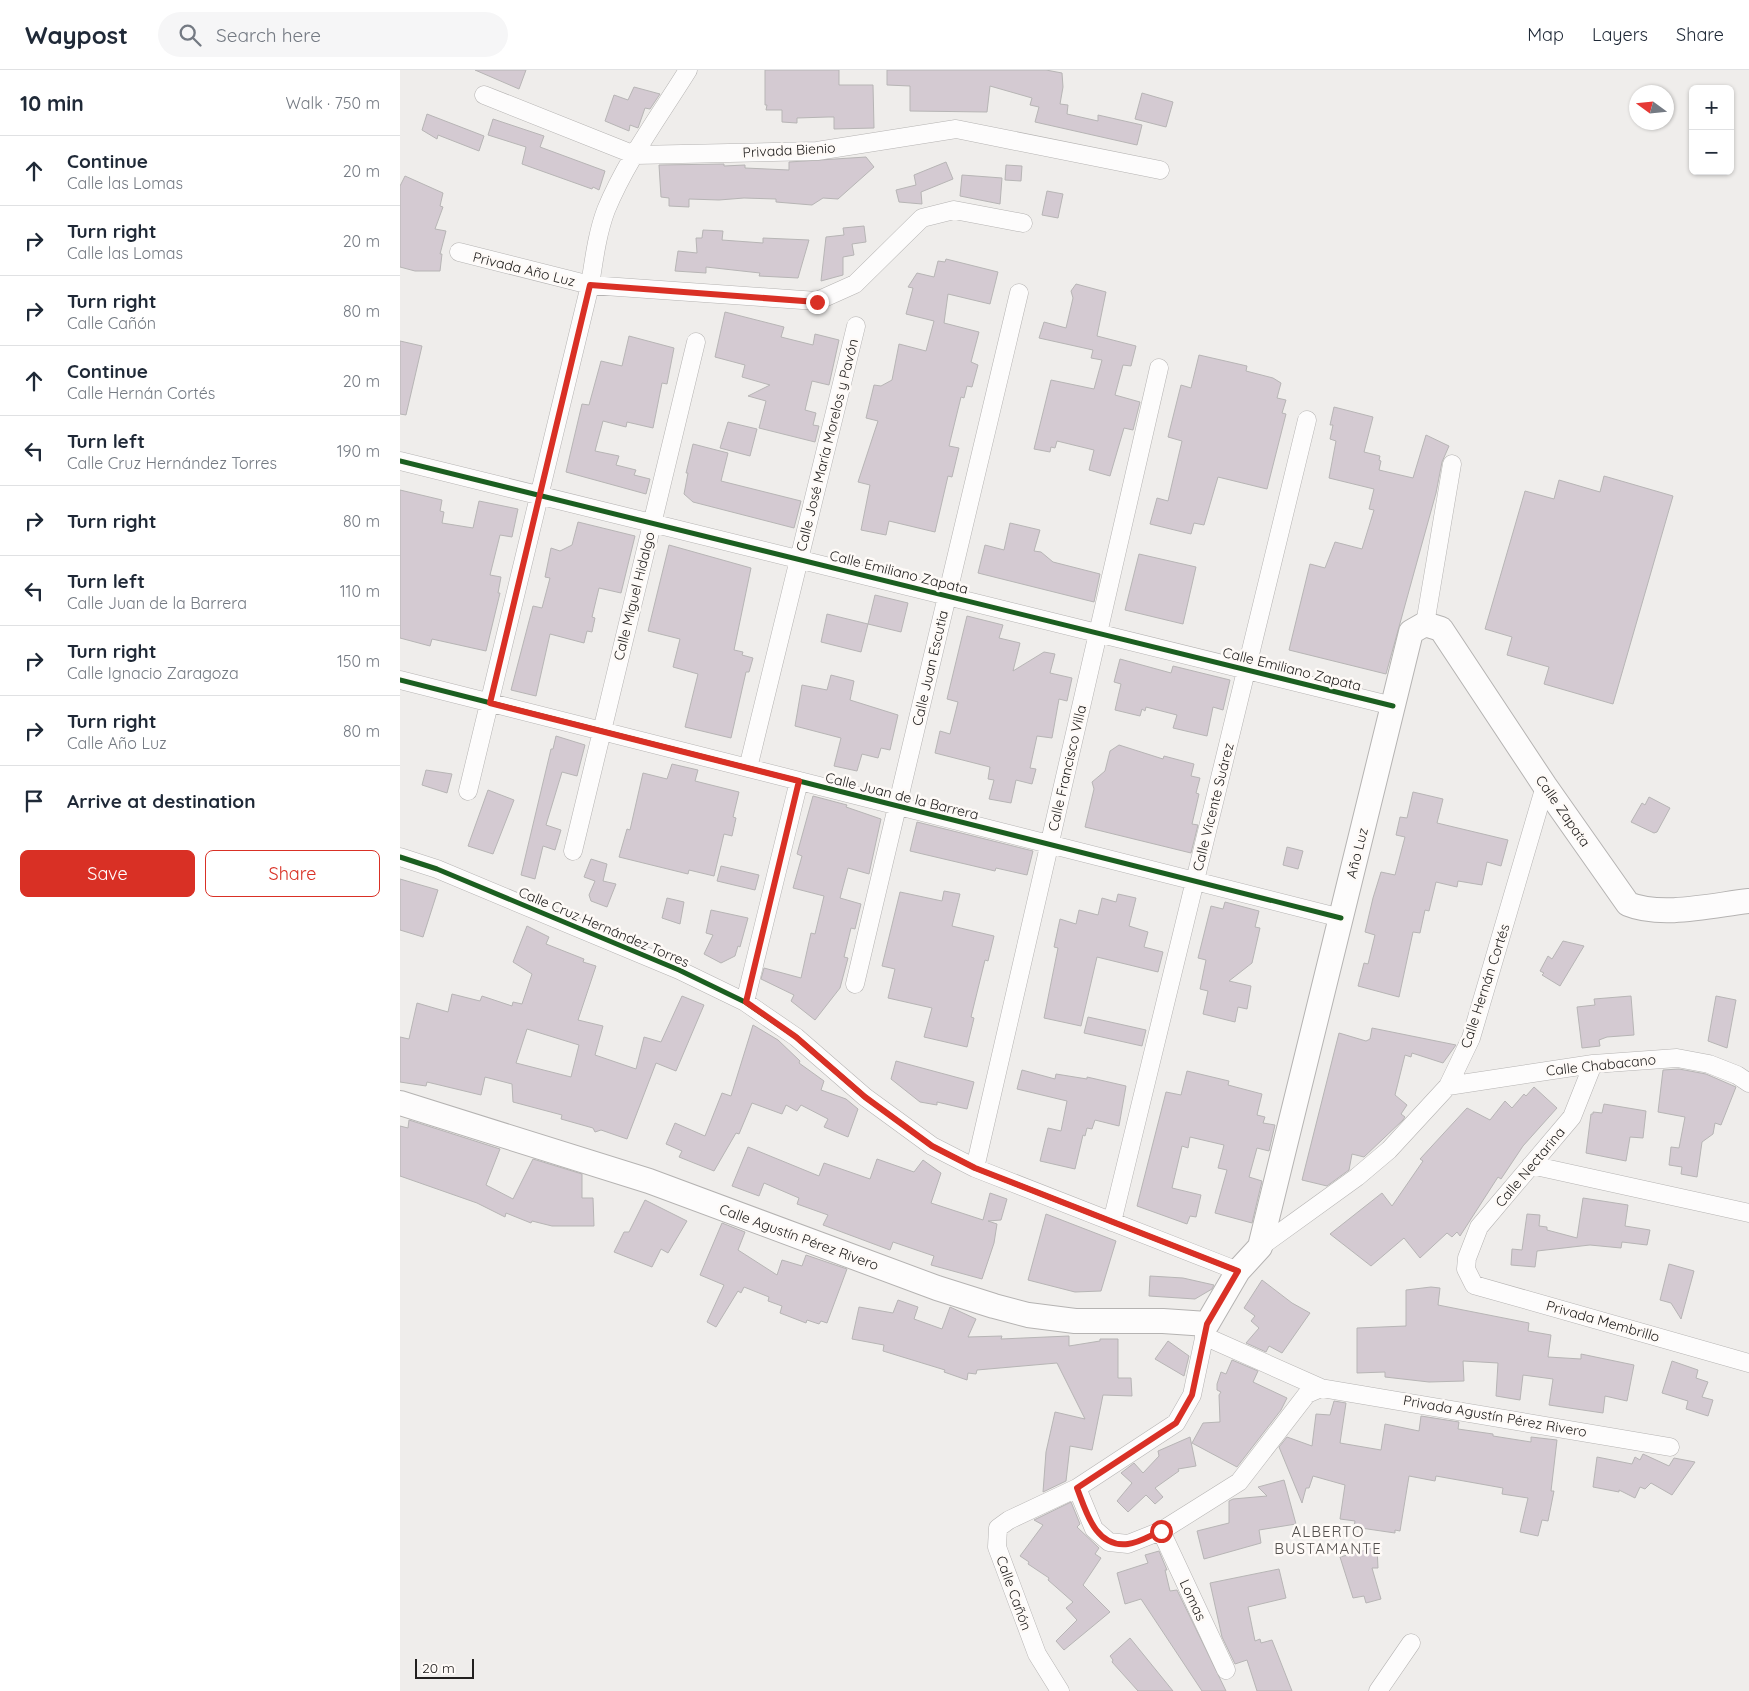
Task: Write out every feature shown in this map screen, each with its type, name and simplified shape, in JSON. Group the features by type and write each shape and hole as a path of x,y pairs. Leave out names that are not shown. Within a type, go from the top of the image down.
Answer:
{"main road":[{"name":"Año Luz","path":"1260,1247 1411,632 1425,624"},
{"name":"Calle Zapata","path":"1425,624 1441,629 1545,786 1628,904 1640,909 1658,910 1749,901"},
{"name":"Calle Agustín Pérez Rivero","path":"400,1103 649,1181 928,1284 994,1306 1028,1315 1075,1321 1163,1321 1206,1330"},
{"name":"Calle Hernán Cortés","path":"1206,1330 1238,1271 1260,1247"}],"street":[{"path":"468,791 590,285 597,242 606,210 635,155 688,70"},
{"name":"Privada Bienio","path":"484,95 635,155 817,151 956,128 1160,170"},
{"name":"Privada Año Luz","path":"459,252 590,285 817,302 856,284 922,218 954,210 1023,223"},
{"name":"Calle Juan Escutia","path":"855,984 1019,292"},
{"name":"Calle José María Morelos y Pavón","path":"748,768 856,326"},
{"name":"Calle Miguel Hidalgo","path":"573,850 696,342"},
{"name":"Calle Francisco Villa","path":"975,1168 1158,368"},
{"name":"Calle Vicente Suárez","path":"1112,1222 1307,420"},
{"name":"Calle Emiliano Zapata","path":"400,460 1393,706"},
{"path":"1425,624 1452,464"},
{"name":"Calle Juan de la Barrera","path":"400,680 1341,918"},
{"path":"746,1002 799,781"},
{"name":"Calle Hernán Cortés","path":"1260,1247 1357,1177 1389,1150 1448,1086 1471,1038 1545,786"},
{"name":"Calle Cruz Hernández Torres","path":"400,857 446,873 679,970 746,1002 796,1037 865,1097 932,1146 975,1168 1238,1271"},
{"name":"Calle Chabacano","path":"1448,1086 1593,1064 1677,1058 1708,1064 1737,1075 1749,1083"},
{"name":"Calle Nectarina","path":"1466,1269 1467,1258 1479,1227 1572,1117 1593,1064"},
{"path":"1530,1165 1749,1213"},
{"name":"Privada Membrillo","path":"1466,1269 1474,1284 1749,1363"},
{"name":"Calle Agustín Pérez Rivero","path":"1206,1330 1321,1388"},
{"name":"Calle Cañón","path":"1060,1691 1037,1654 997,1547 998,1528 1009,1520 1077,1488 1176,1423 1192,1395 1206,1330"},
{"path":"1077,1488 1094,1529 1109,1542 1128,1544 1161,1531 1239,1482 1307,1394 1321,1388"},
{"name":"Privada Agustín Pérez Rivero","path":"1321,1388 1670,1447"},
{"name":"Lomas","path":"1161,1531 1226,1670"},
{"path":"1378,1691 1412,1643"}],"building":[{"path":"475,70 526,70 519,89"},
{"path":"765,70 839,70 839,85 873,85 874,128 834,129 834,117 797,118 797,123 782,122 782,110 766,110"},
{"path":"887,70 1046,70 1062,73 1063,87 1060,104 1068,105 1067,114 1098,121 1098,115 1142,125 1137,145 1035,122 1039,107 1030,105 1032,98 990,86 987,112 910,111 910,86 887,85"},
{"path":"634,87 660,94 650,109 645,108 638,128 630,125 629,131 605,121 614,95 628,100"},
{"path":"1142,93 1173,102 1166,127 1135,119"},
{"path":"427,114 484,136 479,151 438,135 437,139 422,130"},
{"path":"493,119 544,136 540,147 605,171 599,190 522,164 526,147 488,135"},
{"path":"866,157 874,167 838,199 823,198 812,205 776,202 776,199 744,198 719,200 689,199 689,207 669,206 669,198 661,197 659,165 724,164 724,166 745,165 745,168 789,170 789,162"},
{"path":"946,162 953,179 921,192 922,204 899,202 896,190 916,185 914,175"},
{"path":"1006,165 1022,166 1021,181 1005,180"},
{"path":"962,175 1002,178 1000,204 960,196"},
{"path":"405,176 443,193 440,206 443,207 435,229 446,231 440,254 442,254 440,271 415,271 400,267 400,186"},
{"path":"1047,191 1063,194 1058,218 1042,215"},
{"path":"864,226 866,242 852,244 854,255 843,257 843,275 821,281 826,237 844,235 843,228"},
{"path":"703,230 723,231 722,240 763,243 763,238 809,240 798,278 759,276 760,273 706,267 706,273 675,271 678,251 697,253 696,238 702,238"},
{"path":"946,259 998,272 990,304 948,294 944,323 979,332 971,362 978,365 972,387 967,386 964,398 961,397 949,446 959,448 952,477 948,476 935,532 889,521 886,535 861,530 870,485 858,482 878,421 866,418 874,385 881,386 892,380 899,344 926,351 934,321 906,314 913,288 908,287 917,273 934,277 938,261 945,262"},
{"path":"1076,284 1106,292 1097,336 1136,346 1131,366 1123,365 1115,395 1140,402 1133,430 1124,428 1110,476 1089,470 1094,450 1057,441 1055,448 1051,447 1050,452 1034,449 1051,380 1094,389 1102,360 1091,358 1093,350 1039,338 1044,322 1066,328 1073,298 1071,291"},
{"path":"725,312 784,327 781,337 813,345 815,334 839,340 829,385 812,381 805,410 816,413 813,425 819,426 815,442 759,428 766,401 748,396 770,385 742,377 745,365 715,357"},
{"path":"629,336 674,348 667,384 662,383 653,428 627,422 626,427 603,421 595,451 619,456 616,465 636,470 634,475 650,479 646,494 566,472 582,404 589,405 601,361 622,366"},
{"path":"400,341 422,346 406,415 400,414"},
{"path":"1199,355 1247,366 1246,371 1273,378 1281,383 1277,398 1286,400 1282,413 1286,414 1267,489 1218,477 1204,525 1194,523 1191,534 1150,524 1157,498 1168,501 1182,441 1168,437 1181,385 1191,388"},
{"path":"1334,407 1373,417 1364,452 1380,456 1379,470 1413,478 1426,435 1449,446 1442,462 1436,493 1386,674 1289,650 1310,564 1325,568 1335,542 1362,549 1374,510 1369,509 1374,489 1329,478 1336,441 1330,439 1333,425 1330,425"},
{"path":"728,422 757,429 750,456 720,448"},
{"path":"693,444 728,453 721,481 801,501 794,528 693,502 684,494 688,473 686,473"},
{"path":"1604,476 1673,496 1613,704 1544,684 1549,667 1507,655 1512,637 1485,629 1525,491 1554,499 1559,480 1600,492"},
{"path":"400,490 442,500 440,511 444,512 442,523 473,528 479,501 518,509 512,537 500,535 490,575 501,577 498,593 500,593 486,651 432,639 430,646 400,638"},
{"path":"578,522 635,536 621,593 599,588 592,617 595,618 592,632 587,631 584,643 550,634 536,696 511,690 533,606 542,608 550,578 545,577 551,548 560,551 572,545"},
{"path":"1010,523 1040,530 1034,551 1041,552 1053,562 1100,574 1094,602 978,573 985,545 1004,550"},
{"path":"669,545 751,568 734,650 743,652 742,655 753,658 749,672 746,672 731,738 685,727 698,674 673,667 680,639 648,631"},
{"path":"1139,554 1196,567 1183,624 1125,610"},
{"path":"875,595 908,603 901,632 868,624"},
{"path":"827,614 868,624 861,652 821,642"},
{"path":"967,616 1003,625 999,638 1020,643 1013,671 1044,652 1055,654 1050,673 1072,678 1067,701 1059,699 1052,738 1037,736 1030,768 1036,769 1032,784 1016,780 1011,803 989,799 994,780 988,779 990,767 935,753 940,731 950,734 958,702 947,699"},
{"path":"1120,659 1171,673 1173,666 1230,680 1223,710 1213,707 1207,736 1173,728 1177,715 1146,707 1145,711 1142,709 1140,716 1115,710 1121,684 1114,682"},
{"path":"831,675 854,681 850,700 898,715 890,750 881,748 878,758 862,754 857,771 834,766 841,738 795,726 802,685 827,690"},
{"path":"556,736 585,745 577,776 562,772 546,825 561,830 555,850 543,846 535,879 521,875 551,749 553,749"},
{"path":"1119,745 1163,759 1164,756 1194,764 1191,776 1200,778 1196,793 1199,794 1192,824 1198,825 1191,853 1085,827 1094,789 1092,782 1105,771 1110,751"},
{"path":"672,764 698,770 695,781 739,792 733,817 736,818 732,836 724,834 714,876 689,870 688,874 619,857 627,829 630,830 643,773 667,779"},
{"path":"426,770 452,774 447,793 422,785"},
{"path":"488,790 514,800 493,854 468,846"},
{"path":"1413,792 1443,799 1437,823 1508,840 1501,866 1487,862 1482,885 1458,881 1457,887 1436,882 1429,911 1425,910 1420,933 1413,932 1399,997 1358,986 1364,963 1368,964 1375,935 1365,932 1373,898 1381,872 1395,875 1405,837 1396,835 1400,817 1407,818"},
{"path":"813,796 847,805 846,807 881,819 869,874 848,868 840,898 861,904 855,929 851,928 844,957 848,958 840,988 815,1020 791,1001 794,995 761,979 764,968 801,978 811,933 815,934 824,896 793,888 802,856 797,854"},
{"path":"1649,797 1670,808 1657,832 1654,833 1631,822 1642,803 1645,805"},
{"path":"917,822 1033,851 1027,875 996,868 995,871 910,851"},
{"path":"1287,847 1303,851 1298,869 1283,865"},
{"path":"591,859 607,864 603,881 616,884 607,907 591,901 589,895 595,881 584,877"},
{"path":"721,866 759,875 755,890 717,881"},
{"path":"400,879 438,890 423,937 400,930"},
{"path":"944,891 960,894 952,926 994,936 988,961 985,960 971,1017 974,1018 967,1047 924,1037 932,1008 888,998 895,969 882,966 900,892 942,901"},
{"path":"1118,894 1136,898 1129,926 1148,932 1144,947 1163,952 1158,972 1097,957 1081,1026 1044,1018 1058,948 1054,947 1060,919 1076,924 1079,910 1098,915 1102,898 1116,902"},
{"path":"667,898 684,902 680,924 662,918"},
{"path":"1225,902 1259,911 1255,927 1260,928 1252,963 1229,981 1251,986 1247,1009 1238,1007 1235,1022 1203,1014 1208,991 1200,989 1206,960 1198,958 1211,906 1223,909"},
{"path":"711,910 748,918 740,947 738,946 735,956 721,963 704,954 713,935 706,933"},
{"path":"527,926 549,937 546,944 584,959 583,962 596,966 578,1020 603,1026 595,1055 636,1069 644,1037 661,1042 682,996 704,1005 676,1071 656,1063 627,1139 601,1130 595,1132 593,1128 561,1119 562,1115 513,1102 512,1084 485,1077 481,1095 427,1082 426,1086 400,1082 400,1037 409,1039 417,1003 448,1012 452,994 480,1001 482,996 512,1006 513,1002 522,1004 532,974 513,962","holes":["527,1029 579,1045 571,1077 516,1063"]},
{"path":"1563,941 1584,946 1560,986 1542,975 1544,973 1540,971 1548,956 1552,959"},
{"path":"1631,996 1634,1035 1607,1037 1599,1040 1600,1046 1582,1048 1577,1007 1595,1005 1594,999"},
{"path":"1716,996 1736,1000 1727,1048 1708,1041"},
{"path":"1088,1017 1146,1030 1142,1046 1084,1033"},
{"path":"753,1025 778,1040 800,1061 799,1063 824,1081 821,1090 846,1099 858,1109 848,1137 824,1127 828,1119 801,1105 797,1111 786,1105 782,1114 752,1103 739,1134 736,1133 714,1171 679,1157 682,1151 666,1144 675,1123 705,1136 722,1093 731,1096"},
{"path":"1372,1028 1456,1045 1443,1063 1412,1053 1411,1057 1405,1055 1395,1095 1407,1105 1401,1114 1405,1117 1403,1120 1364,1157 1352,1154 1349,1170 1327,1186 1302,1180 1339,1033 1366,1041 1370,1039"},
{"path":"896,1061 974,1082 967,1109 937,1102 937,1105 920,1102 891,1079"},
{"path":"1679,1069 1706,1074 1736,1087 1721,1125 1715,1123 1713,1134 1702,1142 1697,1177 1681,1174 1682,1167 1669,1165 1671,1147 1679,1148 1685,1117 1658,1112 1663,1070"},
{"path":"1022,1070 1055,1079 1056,1074 1087,1079 1087,1077 1126,1086 1119,1126 1095,1120 1092,1129 1087,1128 1085,1136 1083,1135 1075,1169 1040,1161 1048,1128 1061,1131 1067,1101 1017,1089"},
{"path":"1187,1071 1229,1081 1228,1085 1262,1094 1257,1115 1265,1117 1263,1123 1275,1125 1269,1151 1257,1148 1249,1177 1262,1181 1252,1223 1215,1213 1227,1170 1218,1168 1224,1145 1190,1137 1188,1148 1182,1146 1172,1188 1201,1195 1196,1217 1190,1216 1187,1224 1137,1206 1166,1092 1181,1095"},
{"path":"1534,1087 1557,1108 1523,1146 1501,1179 1498,1177 1460,1236 1457,1232 1452,1237 1447,1233 1420,1258 1404,1238 1371,1266 1330,1234 1382,1193 1392,1206 1423,1161 1420,1159 1467,1108 1490,1120 1505,1101 1512,1108 1524,1094 1526,1096"},
{"path":"1604,1104 1646,1111 1643,1138 1630,1137 1626,1161 1586,1153 1591,1114 1593,1112 1602,1113"},
{"path":"409,1120 500,1149 486,1185 513,1199 533,1159 582,1174 582,1198 593,1198 594,1226 552,1226 532,1221 531,1223 506,1213 505,1217 477,1203 400,1176 400,1126 408,1128"},
{"path":"748,1147 819,1176 824,1163 870,1179 877,1159 914,1172 923,1160 941,1173 931,1203 983,1220 990,1193 1007,1199 1001,1220 988,1221 997,1224 994,1243 982,1279 931,1265 934,1256 893,1242 890,1250 823,1225 828,1215 797,1204 799,1198 764,1183 759,1196 732,1186"},
{"path":"1583,1198 1628,1205 1625,1226 1650,1230 1647,1245 1622,1242 1621,1248 1590,1245 1537,1251 1535,1267 1511,1265 1512,1249 1522,1250 1527,1214 1540,1215 1539,1226 1547,1227 1547,1230 1577,1238"},
{"path":"645,1200 687,1221 668,1253 661,1249 652,1267 614,1252 624,1232 629,1232"},
{"path":"1046,1214 1116,1241 1101,1291 1075,1292 1028,1280"},
{"path":"722,1223 745,1232 738,1250 777,1275 782,1260 802,1266 806,1255 847,1269 827,1323 821,1321 819,1324 807,1320 806,1323 780,1313 782,1306 768,1301 769,1297 744,1287 741,1293 738,1291 716,1327 707,1322 724,1285 700,1275"},
{"path":"1669,1264 1694,1271 1681,1319 1671,1303 1660,1300"},
{"path":"1150,1276 1183,1278 1214,1285 1212,1289 1195,1299 1149,1296"},
{"path":"1262,1280 1292,1303 1310,1313 1282,1353 1269,1346 1266,1352 1246,1343 1259,1328 1251,1321 1255,1316 1244,1308"},
{"path":"1431,1287 1440,1288 1438,1305 1529,1323 1528,1331 1551,1335 1548,1357 1581,1359 1581,1354 1634,1365 1627,1401 1605,1396 1603,1413 1549,1405 1553,1379 1523,1375 1520,1400 1496,1396 1498,1363 1463,1361 1464,1381 1429,1382 1385,1377 1385,1372 1357,1373 1357,1328 1406,1326 1406,1290"},
{"path":"898,1300 918,1307 914,1319 942,1329 950,1307 976,1319 968,1337 1002,1336 1001,1339 1069,1336 1069,1346 1100,1341 1100,1339 1118,1339 1118,1378 1131,1378 1132,1396 1103,1395 1092,1450 1070,1446 1066,1481 1043,1492 1046,1452 1055,1412 1085,1419 1057,1363 977,1370 976,1374 968,1373 967,1380 944,1372 945,1370 883,1351 884,1345 852,1339 859,1307 893,1313"},
{"path":"1168,1341 1189,1356 1184,1376 1155,1359"},
{"path":"1232,1360 1258,1371 1253,1382 1287,1398 1281,1410 1237,1467 1192,1443 1203,1423 1220,1422 1219,1395 1221,1392 1217,1390 1217,1384 1221,1372 1226,1374"},
{"path":"1672,1361 1698,1370 1696,1378 1708,1382 1702,1397 1713,1400 1708,1416 1686,1409 1688,1401 1662,1393"},
{"path":"1334,1401 1346,1403 1340,1443 1381,1450 1385,1424 1419,1431 1421,1416 1459,1422 1458,1429 1493,1434 1493,1436 1531,1442 1531,1437 1557,1440 1551,1491 1554,1491 1548,1521 1542,1520 1538,1536 1520,1532 1528,1498 1502,1494 1503,1488 1436,1476 1435,1481 1409,1476 1400,1531 1395,1530 1395,1533 1354,1527 1355,1521 1340,1519 1345,1485 1313,1476 1309,1488 1306,1488 1302,1503 1279,1447 1287,1437 1312,1446 1316,1414 1330,1415"},
{"path":"1190,1437 1196,1466 1178,1469 1179,1471 1155,1488 1163,1497 1155,1504 1146,1495 1128,1512 1117,1501 1132,1483 1121,1473 1134,1463 1143,1473 1159,1456 1158,1451"},
{"path":"1643,1454 1669,1466 1674,1458 1695,1462 1672,1495 1651,1483 1645,1489 1640,1487 1635,1498 1619,1490 1619,1492 1593,1487 1597,1457 1632,1464 1635,1457 1640,1460"},
{"path":"1284,1480 1296,1524 1259,1530 1261,1543 1204,1559 1197,1531 1229,1523 1229,1501 1267,1496 1258,1487"},
{"path":"1071,1502 1080,1524 1077,1527 1099,1548 1095,1554 1101,1558 1083,1585 1110,1612 1064,1650 1056,1641 1077,1620 1066,1608 1073,1602 1048,1580 1049,1578 1028,1564 1029,1562 1020,1556 1043,1525 1034,1520"},
{"path":"1377,1547 1378,1568 1372,1568 1381,1599 1366,1603 1364,1596 1353,1598 1340,1557"},
{"path":"1159,1551 1167,1570 1165,1570 1170,1591 1177,1590 1226,1691 1202,1691 1141,1599 1125,1604 1117,1573 1148,1563 1145,1555"},
{"path":"1279,1569 1286,1598 1248,1607 1255,1641 1260,1639 1261,1643 1272,1640 1292,1691 1257,1691 1247,1660 1235,1664 1222,1637 1210,1583"},
{"path":"1130,1638 1173,1691 1138,1691 1112,1662 1113,1660 1110,1656"}],"cycle path":[{"path":"400,461 1393,706"},
{"path":"400,680 1341,918"},
{"path":"400,857 437,869 679,970 745,1002 796,1037 865,1097 932,1146 975,1168 1238,1271"}],"district":[{"name":"ALBERTO BUSTAMANTE","path":"1328,1540"}],"route":[{"path":"817,302 590,285 490,703 799,781 746,1002 796,1037 865,1097 932,1146 975,1168 1238,1271 1207,1324 1192,1395 1176,1423 1077,1488 1094,1529 1109,1542 1128,1544 1161,1531"}]}
